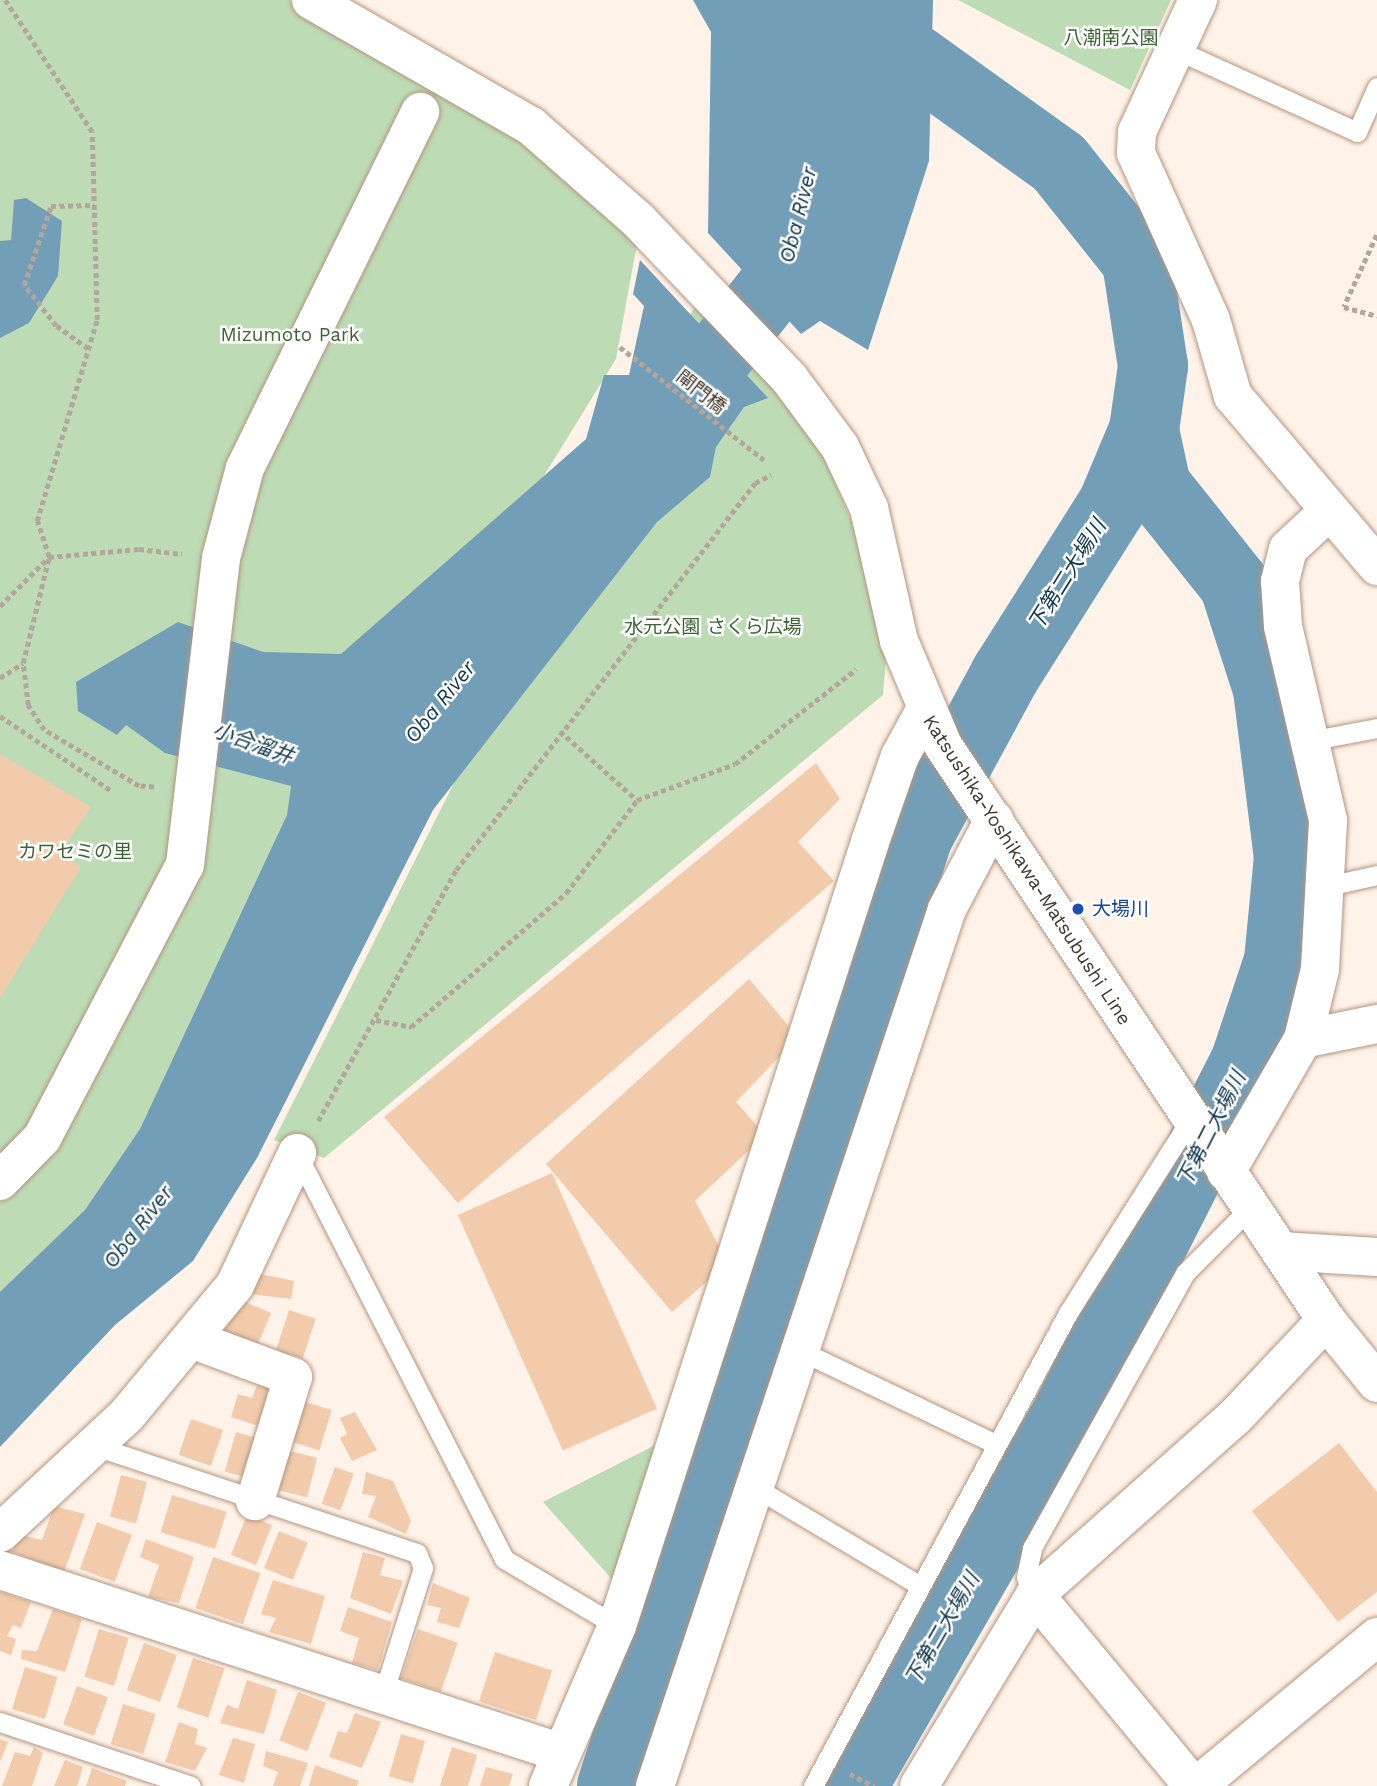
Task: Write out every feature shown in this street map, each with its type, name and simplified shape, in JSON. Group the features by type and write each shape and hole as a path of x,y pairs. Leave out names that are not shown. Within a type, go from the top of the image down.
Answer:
{"street":[{"name":"Katsushika-Yoshikawa-Matsubushi Line","path":"311,0 531,126 639,221 789,379 840,447 869,508 899,641 924,712 943,745 1326,1320 1377,1383"},
{"path":"1198,0 1137,132 1136,153 1211,320 1233,396 1328,512 1377,566"},
{"path":"0,1181 42,1138 186,865 197,790 221,558 245,468 419,112"},
{"path":"1223,1167 1303,1039 1320,968 1328,886 1328,820 1314,740 1283,626 1280,581 1288,548 1328,512"},
{"path":"0,1570 382,1697 554,1769 617,1626 870,842 900,756 924,712"},
{"path":"655,1786 803,1352 947,909 992,817"},
{"path":"1303,1039 1377,1024"},
{"path":"0,1533 95,1446 191,1339 234,1285 297,1153"},
{"path":"1280,1251 1377,1257"},
{"path":"919,1786 1035,1595 1236,1416 1326,1320"},
{"path":"191,1339 293,1377 255,1501"},
{"path":"1035,1595 1195,1786 1377,1639"}],"lane":[{"path":"1175,50 1357,132 1377,87"},
{"path":"1314,740 1377,728"},
{"path":"1328,886 1377,875"},
{"path":"813,1786 919,1585 1088,1279 1190,1119"},
{"path":"297,1153 504,1559 617,1626"},
{"path":"1035,1595 1026,1577 1032,1548 1185,1273 1250,1208"},
{"path":"803,1352 996,1444"},
{"path":"95,1446 417,1553 423,1568 382,1697"},
{"path":"756,1488 919,1585"},
{"path":"0,1722 191,1786"}],"path":[{"path":"5,0 92,132 97,320 37,521 49,557 23,663 28,705 44,730 139,786"},
{"path":"88,349 56,326 24,285 51,206 94,205"},
{"path":"1377,235 1344,307 1377,316"},
{"name":"閘門橋","path":"620,347 764,460"},
{"path":"297,1153 376,1020 456,870 755,483 771,475"},
{"path":"0,606 49,557 139,550 221,558"},
{"path":"0,678 23,663"},
{"path":"376,1020 411,1027 566,893 637,800 735,764 856,669"},
{"path":"0,716 112,791"},
{"path":"561,731 637,800"},
{"path":"841,1770 874,1786"}],"green space":[{"name":"Mizumoto Park","path":"0,0 290,0 488,112 637,244 616,359 65,1252 0,1295"},
{"name":"八潮南公園","path":"958,0 1171,0 1130,90"},
{"name":"水元公園 さくら広場","path":"697,301 806,414 851,520 887,648 883,695 324,1158 274,1140"},
{"path":"667,1439 618,1586 543,1502"}],"water":[{"path":"693,0 933,0 929,161 868,350 820,321 801,334 708,233 711,32"},
{"path":"26,198 62,221 58,276 29,323 0,338 0,241 11,240 14,200"},
{"name":"小合溜井","path":"640,260 768,398 744,407 716,447 710,477 657,522 433,810 257,1158 193,1261 115,1325 0,1447 0,1292 85,1210 140,1129 287,815 291,786 165,753 126,725 117,735 78,711 76,682 178,622 263,652 341,654 586,439 604,375 629,375 644,306 633,294"}],"building":[{"path":"0,754 91,807 60,853 81,867 0,998"},
{"path":"816,763 840,799 798,842 834,881 458,1203 384,1117"},
{"path":"749,979 798,1037 736,1102 765,1135 695,1201 728,1263 672,1312 546,1164"},
{"path":"552,1173 657,1409 563,1451 458,1215"},
{"path":"256,1273 294,1281 291,1299 250,1294"},
{"path":"238,1299 271,1313 257,1346 224,1332"},
{"path":"289,1310 316,1319 303,1359 276,1350"},
{"path":"258,1383 275,1390 262,1427 231,1417 238,1394 252,1398"},
{"path":"302,1401 332,1410 319,1450 290,1441"},
{"path":"355,1412 377,1450 352,1461 340,1438 347,1434 340,1418"},
{"path":"191,1419 223,1430 211,1466 179,1455"},
{"path":"236,1432 260,1439 249,1478 225,1471"},
{"path":"1339,1443 1377,1492 1377,1592 1338,1622 1252,1511"},
{"path":"286,1450 317,1458 307,1498 276,1490"},
{"path":"335,1467 354,1474 340,1510 322,1504"},
{"path":"366,1472 393,1481 411,1521 406,1534 368,1517 376,1496 362,1494"},
{"path":"121,1475 147,1482 136,1524 110,1517"},
{"path":"172,1495 227,1512 215,1549 161,1532"},
{"path":"54,1506 85,1514 64,1572 12,1552 20,1535 42,1540"},
{"path":"247,1515 272,1525 256,1565 231,1555"},
{"path":"97,1522 132,1535 115,1582 80,1569"},
{"path":"279,1531 308,1543 293,1580 264,1568"},
{"path":"146,1539 194,1557 179,1603 148,1597 159,1565 140,1557"},
{"path":"363,1552 385,1558 380,1575 403,1581 391,1614 350,1598"},
{"path":"213,1557 260,1573 243,1624 195,1608"},
{"path":"273,1580 325,1596 311,1644 269,1632 276,1618 261,1614"},
{"path":"433,1583 470,1598 459,1628 437,1622 441,1608 427,1605"},
{"path":"0,1592 31,1602 21,1628 13,1625 7,1636 16,1639 11,1655 0,1651"},
{"path":"348,1607 392,1622 378,1670 352,1663 359,1638 340,1631"},
{"path":"53,1609 82,1619 65,1672 21,1659 22,1650 37,1651"},
{"path":"99,1629 129,1638 114,1686 84,1677"},
{"path":"418,1629 458,1643 441,1692 401,1678"},
{"path":"144,1643 177,1655 160,1702 127,1690"},
{"path":"495,1652 552,1671 536,1720 479,1701"},
{"path":"193,1658 224,1668 208,1718 177,1707"},
{"path":"25,1667 58,1677 45,1719 12,1709"},
{"path":"247,1680 277,1690 264,1734 220,1723 227,1705 238,1709"},
{"path":"77,1686 108,1697 94,1736 63,1725"},
{"path":"298,1692 326,1703 307,1751 279,1741"},
{"path":"123,1704 156,1714 143,1754 111,1744"},
{"path":"355,1713 381,1722 362,1768 329,1757 338,1731 347,1733"},
{"path":"179,1722 198,1729 195,1744 207,1748 195,1771 165,1762"},
{"path":"401,1734 425,1741 413,1783 389,1776"},
{"path":"233,1738 255,1744 244,1783 219,1775"},
{"path":"0,1739 8,1742 0,1762"},
{"path":"34,1747 43,1753 32,1786 2,1786 15,1752 30,1756"},
{"path":"452,1747 477,1755 468,1786 440,1786"},
{"path":"266,1751 308,1763 300,1786 273,1786 278,1772 263,1766"},
{"path":"65,1760 83,1767 77,1786 54,1786"},
{"path":"315,1765 359,1781 357,1786 309,1786"},
{"path":"486,1767 513,1774 509,1786 480,1786"},
{"path":"92,1768 127,1781 125,1786 86,1786"}],"waterway":[{"name":"下第二大場川","path":"612,1786 918,836 1005,675 1113,504 1144,430 1153,366 1137,261 1059,163 832,0"},
{"name":"Oba River","path":"664,425 784,272 800,206"},
{"name":"下第二大場川","path":"852,1786 1062,1423 1245,1063 1279,961 1289,858 1268,689 1234,584 1156,486 1144,430"}],"place":[{"name":"大場川","path":"1078,909"}],"park label":[{"name":"カワセミの里","path":"75,852"}]}
